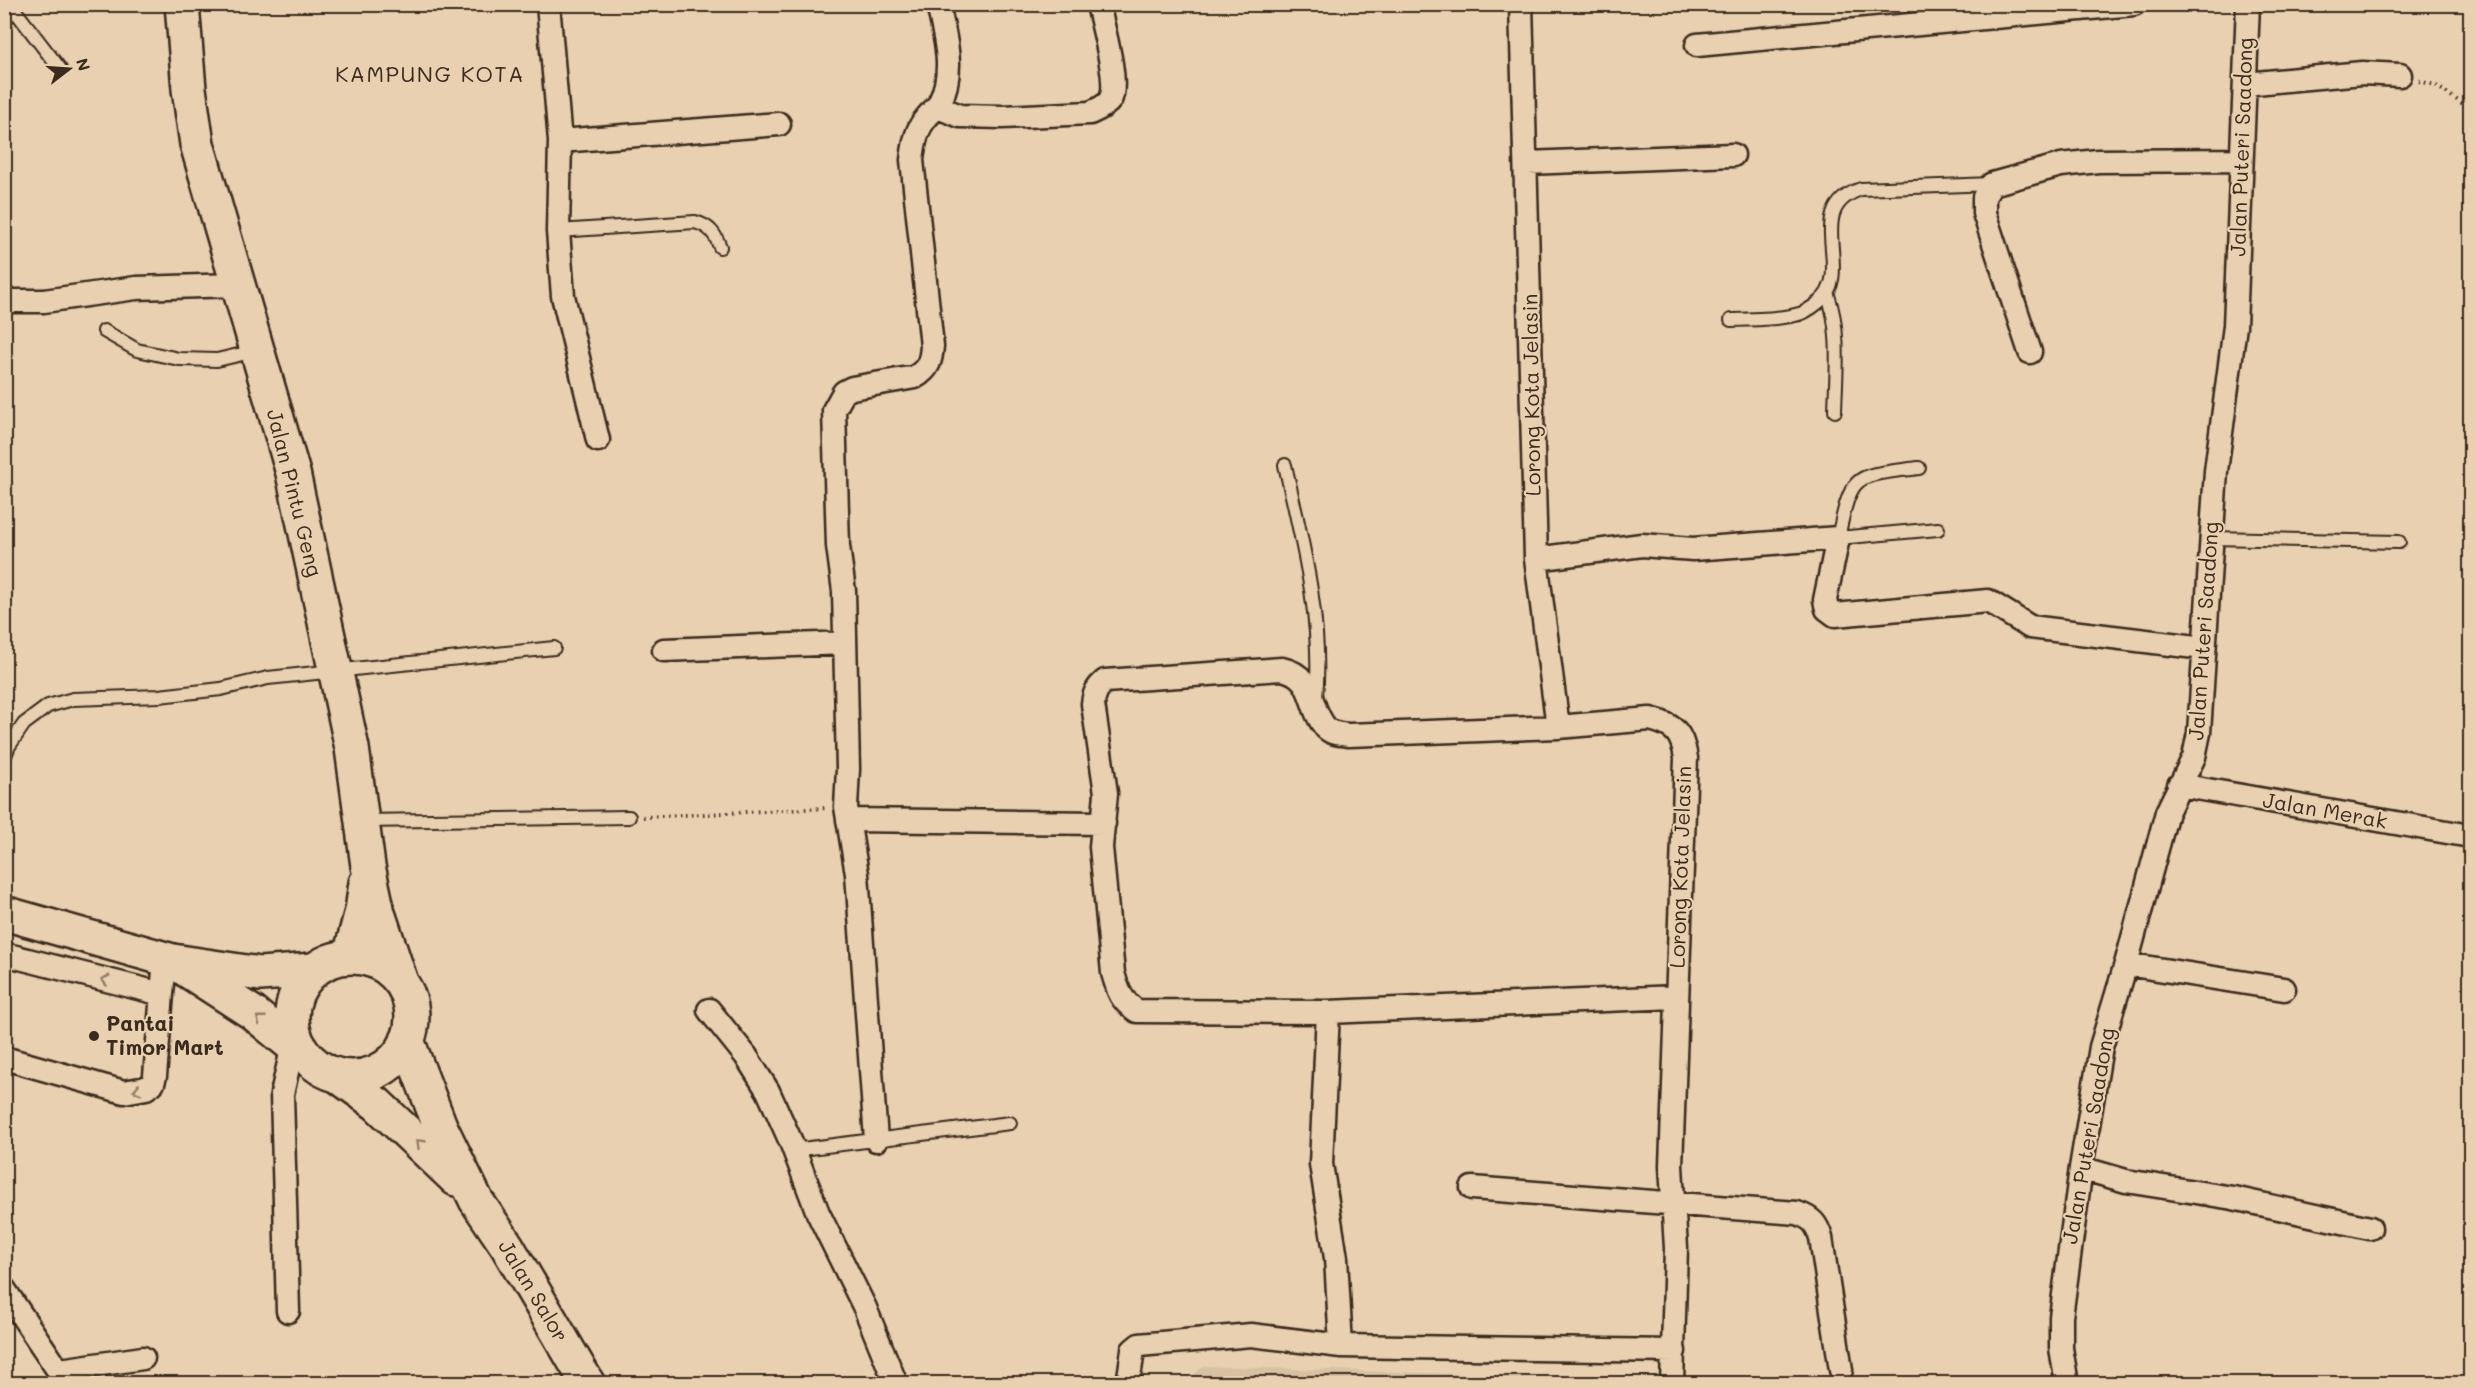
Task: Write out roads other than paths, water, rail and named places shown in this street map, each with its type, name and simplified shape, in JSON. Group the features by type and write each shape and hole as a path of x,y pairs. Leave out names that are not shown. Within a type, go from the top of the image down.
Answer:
{"main road":[{"name":"Jalan Pintu Geng","path":"182,4 189,88 197,144 293,474 352,748 368,866 378,913 401,982"},
{"path":"350,956 362,911 368,866"},
{"path":"4,913 169,960 260,975 314,970"},
{"path":"169,960 253,1013 320,1068 337,1075 354,1077 370,1074 386,1067 398,1055 407,1040 412,1021 410,1001 401,982 387,968 369,959 350,956 330,960 314,970 301,984 294,1002 291,1021 299,1050"},
{"name":"Jalan Salor","path":"407,1040 440,1126 476,1200 507,1246 588,1383"},
{"name":"Jalan Salor","path":"337,1075 377,1104 418,1141 476,1200"}],"street":[{"path":"4,13 9,4"},
{"path":"548,4 560,141 558,231 563,296 598,440"},
{"path":"876,1140 857,874 847,814 846,643 844,591 838,546 834,410 844,392 852,388 915,377 924,372 931,360 932,346 912,160 914,140 926,117 938,107 944,92 949,67 938,4"},
{"path":"938,107 960,116 1002,117 1090,112 1102,107 1110,100 1113,91 1098,4"},
{"name":"Lorong Kota Jelasin","path":"1521,4 1536,559 1558,727 1650,719 1665,723 1676,730 1684,744 1686,758 1671,1166 1676,1248 1672,1383"},
{"path":"1696,45 2134,4"},
{"name":"Jalan Puteri Saadong","path":"2067,1383 2061,1348 2061,1317 2081,1168 2101,1047 2127,964 2167,812 2194,757 2199,734 2216,471 2235,326 2247,4"},
{"path":"2245,84 2362,73 2400,75"},
{"path":"560,141 779,124"},
{"path":"1527,163 1733,155"},
{"path":"2030,352 1984,213 1984,196 1992,184 2070,164 2240,160"},
{"path":"4,301 44,301 136,288 237,285"},
{"path":"1536,559 1642,545 1694,549 1838,538 1825,600 1827,609 1835,615 1988,601 2030,627 2204,648"},
{"path":"664,650 846,643"},
{"path":"1558,727 1349,735 1333,732 1326,727 1304,682 1295,672 1282,669 1105,681 1094,695 1094,704 1106,793 1101,848 1113,973 1118,993 1126,1004 1137,1011 1328,1012 1676,997"},
{"name":"Jalan Merak","path":"2179,785 2470,836"},
{"path":"847,814 1104,823"},
{"path":"4,954 162,994"},
{"path":"4,1058 124,1092 146,1088 153,1083 155,1076 162,994 169,960"},
{"path":"2127,964 2284,990"},
{"path":"709,1010 746,1056 768,1091 819,1214 865,1308 896,1383"},
{"path":"1328,1012 1321,1164 1336,1258 1341,1346"},
{"path":"288,1311 282,1094 299,1050"},
{"path":"2081,1168 2126,1180 2233,1198 2370,1228"},
{"path":"1472,1188 1797,1213 1810,1218 1818,1227 1821,1238 1841,1370"},
{"path":"4,1289 60,1370 143,1358"},
{"path":"1128,1383 1133,1350 1145,1343 1251,1335 1341,1346 1674,1351"}],"lane":[{"path":"9,4 60,69"},
{"path":"1731,320 1797,315 1828,295 1833,281 1832,216 1839,202 1848,193 1861,189 1992,184"},
{"path":"558,231 695,222 706,225 715,235 720,247"},
{"path":"1828,295 1833,310 1837,347 1835,411"},
{"path":"104,331 137,350 179,359 217,360 256,351"},
{"path":"1286,465 1307,562 1319,663 1315,706"},
{"path":"1919,468 1864,476 1853,486 1846,500 1838,538 1938,529"},
{"path":"2211,538 2399,542"},
{"path":"4,758 24,724 48,706 73,699 159,696 221,689 268,678 554,648"},
{"path":"362,821 629,817"},
{"path":"794,1150 1010,1123"}],"place":[{"name":"Pantai Timor Mart","path":"94,1036"}],"district":[{"name":"KAMPUNG KOTA","path":"430,74"}]}
